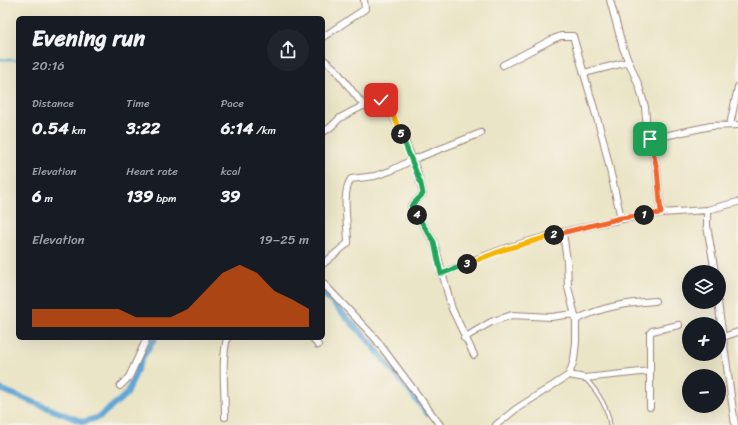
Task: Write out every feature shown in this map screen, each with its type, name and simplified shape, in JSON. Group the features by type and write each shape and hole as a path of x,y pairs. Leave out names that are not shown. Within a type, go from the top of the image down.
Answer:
{"street":[{"path":"325,36 365,9 364,0"},
{"path":"610,0 628,62 639,86 645,107 657,169 661,213"},
{"path":"503,65 553,39 561,36 573,36 605,146 621,218"},
{"path":"325,61 335,69 364,106"},
{"path":"584,73 628,62"},
{"path":"730,125 738,87"},
{"path":"325,131 339,119 364,106 381,100 384,101 412,160 423,194 411,206 434,242 441,274 452,309 464,338 474,355"},
{"path":"650,139 711,126 738,125"},
{"path":"325,262 348,242 346,206 347,193 351,179 375,176 390,171 412,160 481,133"},
{"path":"441,274 503,250 621,218 661,213 707,210 738,202"},
{"path":"707,210 707,226 714,265"},
{"path":"496,425 516,409 569,374 574,360 576,342 575,317 568,287 567,261 562,233"},
{"path":"325,285 375,338 440,425"},
{"path":"464,338 491,322 512,315 575,317 616,305 655,301"},
{"path":"650,406 652,331 679,325"},
{"path":"726,336 738,332"},
{"path":"120,386 129,377 145,340"},
{"path":"226,417 223,356 227,340"},
{"path":"314,340 318,346"},
{"path":"726,359 735,425"},
{"path":"569,374 585,378 650,371"}],"lane":[{"path":"585,378 594,387 602,401 609,418 610,425"}],"waterway":[{"path":"0,59 16,60"},
{"path":"325,295 368,340 428,414"},
{"path":"0,389 83,422 99,417 127,394 142,358 154,340"}],"route":[{"path":"381,100 384,101 388,107 421,184 423,194 411,206 434,242 441,274 503,250 562,233 621,218 661,213 657,169 650,139"}]}
